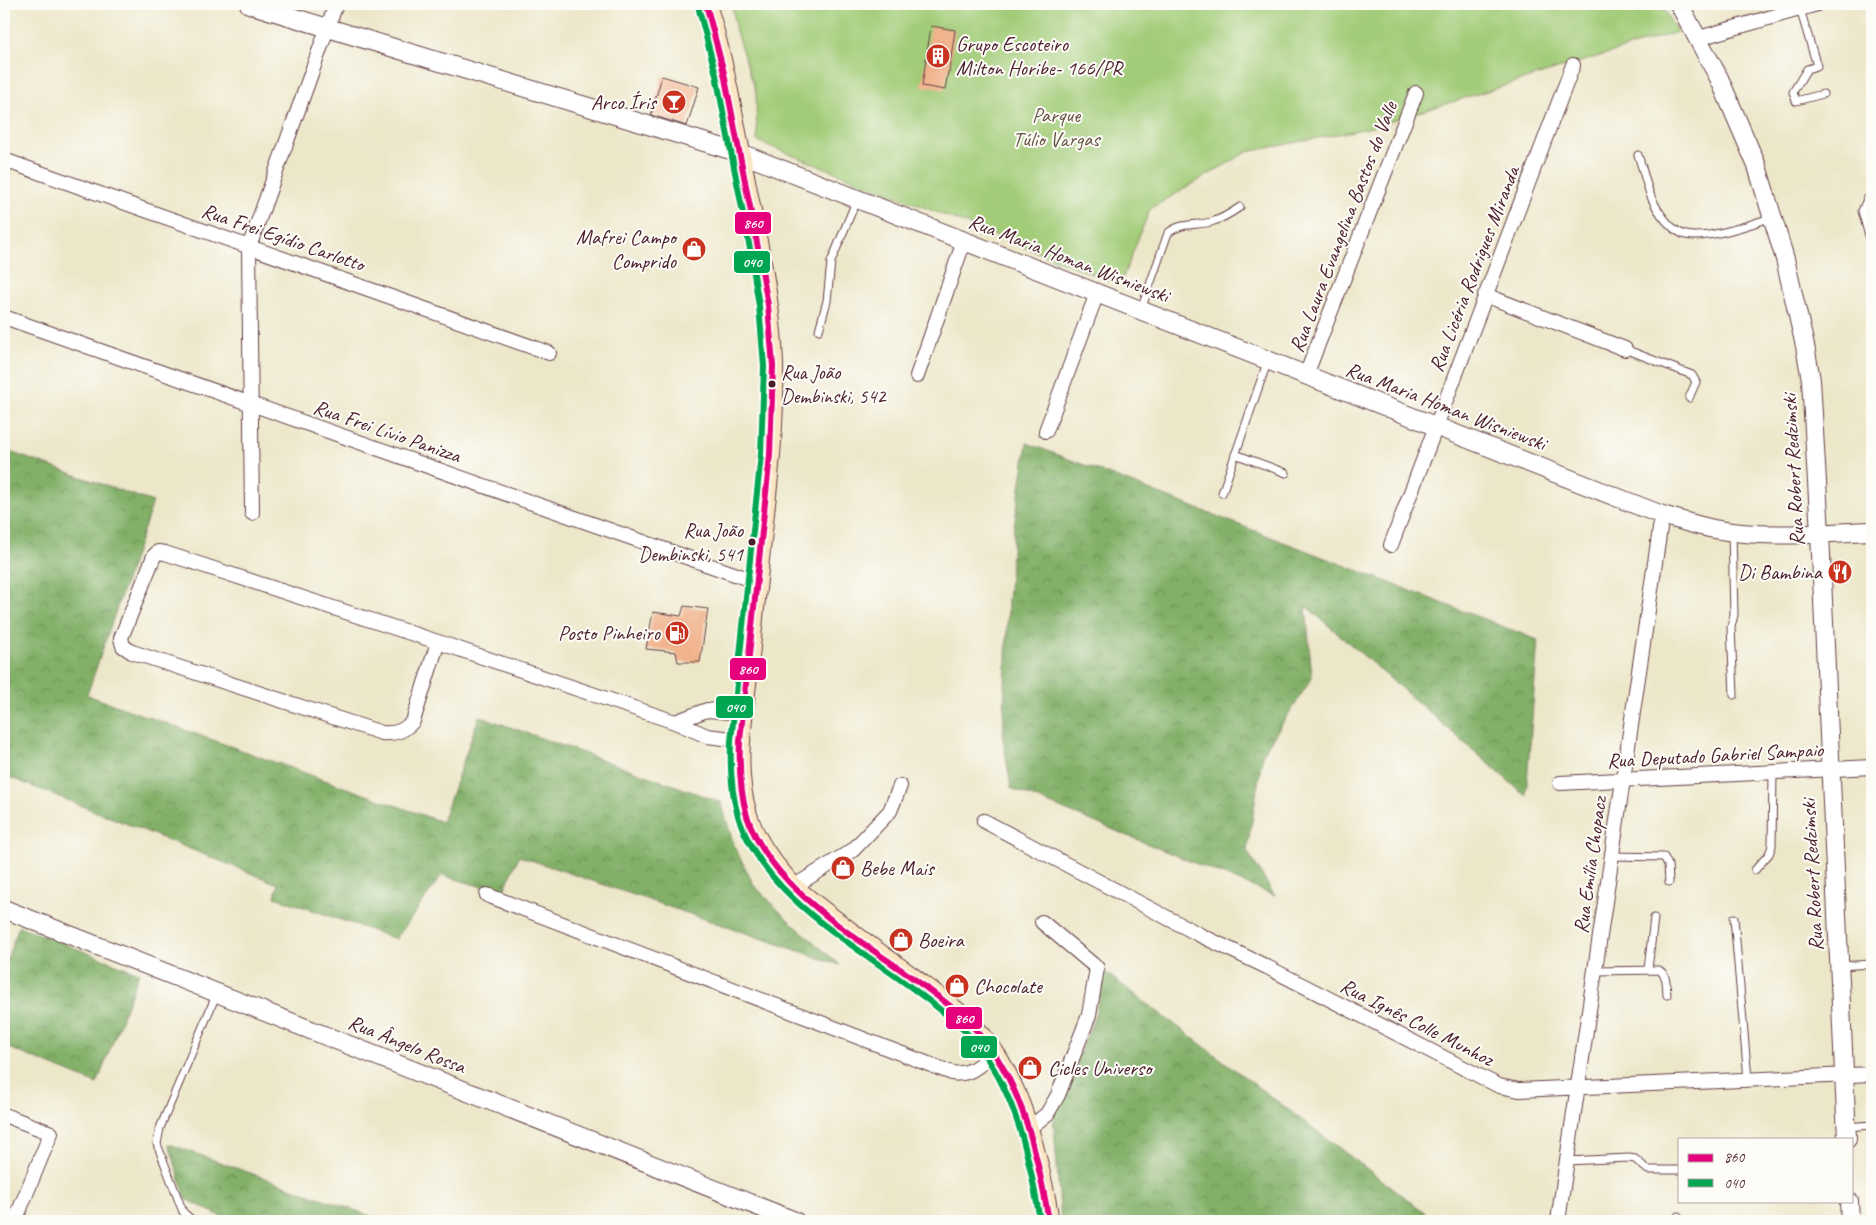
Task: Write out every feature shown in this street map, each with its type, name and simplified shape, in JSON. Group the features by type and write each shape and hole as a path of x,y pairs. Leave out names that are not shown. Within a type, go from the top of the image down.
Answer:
{"main road":[{"path":"706,4 724,68 764,278 772,343 773,392 770,460 756,582 739,766 747,816 758,842 774,867 793,887 957,1012 984,1038 1007,1072 1017,1096 1041,1178 1049,1221"}],"street":[{"name":"Rua Maria Homan Wisniewski","path":"249,4 740,153 1662,515 1716,530 1775,534 1872,531"},
{"path":"252,513 249,247 336,4"},
{"name":"Rua Robert Redzimski","path":"1679,4 1699,38 1740,124 1757,166 1786,258 1811,380 1820,533 1846,1133"},
{"path":"1699,38 1817,4"},
{"name":"Rua Licéria Rodrigues Miranda","path":"1391,545 1573,64"},
{"name":"Rua Laura Evangelina Bastos do Valle","path":"1306,375 1416,93"},
{"name":"Rua Frei Egídio Carlotto","path":"4,160 549,353"},
{"path":"917,376 964,241"},
{"path":"1046,431 1097,293"},
{"path":"1485,295 1625,349"},
{"name":"Rua Frei Lívio Panizza","path":"4,317 756,582"},
{"name":"Rua Emília Chopacz","path":"1558,1221 1662,515"},
{"path":"438,642 413,721 407,728 391,734 382,733 132,652 123,646 121,638 154,556 158,552 438,642 675,722 707,736 741,740"},
{"path":"675,722 707,710 743,713"},
{"name":"Rua Deputado Gabriel Sampaio","path":"1560,783 1872,767"},
{"path":"793,887 854,850 890,811 900,786"},
{"name":"Rua Ignês Colle Munhoz","path":"984,822 1200,935 1267,967 1493,1084 1508,1089 1872,1074"},
{"path":"487,895 952,1073 968,1073 994,1053"},
{"name":"Rua Ângelo Rossa","path":"4,909 795,1221"},
{"path":"1028,1129 1047,1114 1058,1095 1086,1022 1097,968 1042,922"},
{"path":"4,1116 51,1133 14,1221"},
{"path":"1849,1202 1850,1221"}],"lane":[{"path":"1800,9 1816,66 1807,69 1793,92 1796,101 1823,94"},
{"path":"1638,155 1653,200 1667,222 1685,235 1704,236 1746,226 1773,217"},
{"path":"1872,198 1867,199 1862,211 1872,246"},
{"path":"819,330 828,301 830,262 857,199"},
{"path":"1141,310 1168,233 1177,226 1209,222 1226,217 1240,207"},
{"path":"1625,349 1692,375 1696,382 1689,398"},
{"path":"1222,493 1268,360"},
{"path":"1235,454 1286,473"},
{"path":"1732,531 1734,615 1731,628 1734,695"},
{"path":"1755,870 1769,854 1772,846 1772,772"},
{"path":"1612,856 1664,857 1668,865 1669,882"},
{"path":"1648,969 1654,918"},
{"path":"1734,918 1748,1079"},
{"path":"1839,966 1872,964"},
{"path":"1595,971 1659,970 1664,973 1666,995"},
{"path":"193,1221 183,1212 157,1144 160,1128 217,993"},
{"path":"1846,1133 1872,1126"},
{"path":"1567,1162 1629,1158 1635,1159 1648,1170 1678,1170"}],"green space":[{"name":"Parque Túlio Vargas","path":"732,4 1661,4 1677,32 1368,128 1247,152 1150,209 1120,285 757,141 756,92 736,32"},
{"path":"1027,443 1538,640 1526,796 1306,606 1312,678 1263,753 1247,851 1275,896 1011,788 1003,739 1008,602 1014,527"},
{"path":"4,450 153,502 87,695 442,822 479,716 721,802 735,848 754,885 785,917 840,965 519,856 503,893 442,875 396,939 275,897 278,884 4,775"},
{"path":"19,926 139,973 97,1084 4,1046 4,967"},
{"path":"1105,972 1435,1221 1061,1221 1053,1115 1094,1019"},
{"path":"169,1144 385,1221 230,1221 186,1199"}],"building":[{"name":"Grupo Escoteiro Milton Horibe- 166/PR","path":"931,26 955,30 945,90 922,86"},
{"name":"Arco Íris","path":"662,76 699,87 687,126 651,115"},
{"name":"Posto Pinheiro","path":"684,606 708,609 700,662 678,662 676,652 646,649 653,612 681,616"}],"transit line":[{"name":"860","path":"706,4 724,73 758,248 768,305 773,366 770,455 740,741 741,779 747,816 759,843 776,867 797,890 846,931 946,1003 962,1016 983,1038 1009,1079 1019,1102 1034,1149 1049,1221"},
{"name":"040","path":"698,6 716,75 750,249 759,306 764,366 761,454 731,741 732,780 736,810 751,846 768,871 789,894 837,935 937,1007 961,1027 975,1042 989,1061 1011,1104 1026,1150 1040,1221"}],"place":[{"name":"Grupo Escoteiro Milton Horibe- 166/PR","path":"938,56"},
{"name":"Arco Íris","path":"674,102"},
{"name":"Mafrei Campo Comprido","path":"694,249"},
{"name":"Rua João Dembinski, 542","path":"772,384"},
{"name":"Rua João Dembinski, 541","path":"752,542"},
{"name":"Di Bambina","path":"1840,572"},
{"name":"Posto Pinheiro","path":"677,633"},
{"name":"Bebe Mais","path":"843,868"},
{"name":"Boeira","path":"901,940"},
{"name":"Chocolate","path":"957,986"},
{"name":"Cicles Universo","path":"1030,1068"}]}
